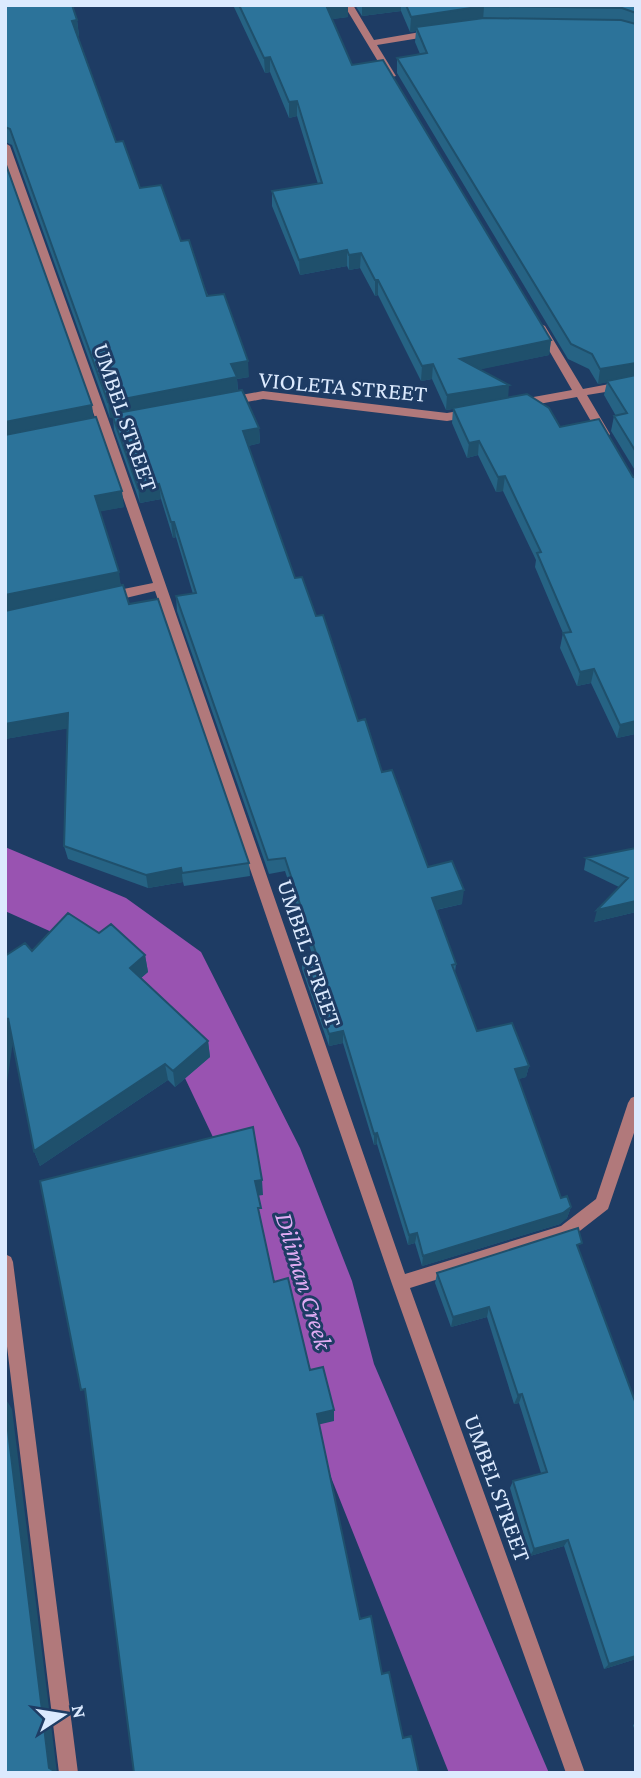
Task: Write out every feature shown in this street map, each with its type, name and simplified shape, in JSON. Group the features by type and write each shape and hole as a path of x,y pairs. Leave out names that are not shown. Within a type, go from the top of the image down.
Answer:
{"street":[{"path":"348,5 398,88"},
{"path":"371,43 447,31"},
{"name":"UMBEL STREET","path":"5,146 106,425 400,1283 576,1773"},
{"path":"537,322 607,440"},
{"path":"500,407 636,383"},
{"name":"VIOLETA STREET","path":"224,403 263,395 447,417 486,410"},
{"path":"94,600 159,586"},
{"path":"400,1283 566,1232 602,1204 636,1104"},
{"path":"5,1262 69,1773"}],"building":[{"path":"5,5 72,5 77,20 72,21 116,142 123,141 140,188 161,185 181,241 189,240 207,296 224,294 248,361 231,364 237,377 108,402 10,129 5,127"},
{"path":"239,5 326,5 352,65 383,60 551,340 460,359 509,385 447,395 433,364 422,366 378,280 375,280 361,253 349,255 347,250 299,260 272,191 322,183 297,101 289,102 270,57 264,58"},
{"path":"406,5 636,5 636,13 622,8 484,6 411,17"},
{"path":"484,18 621,20 636,24 636,363 600,369 592,354 571,344 397,58 427,53 416,27"},
{"path":"5,162 92,405 5,422"},
{"path":"636,375 636,452 614,416 627,413 607,381"},
{"path":"242,390 259,428 243,431 295,578 302,577 316,616 323,615 358,721 365,719 382,772 392,770 428,867 452,861 464,890 432,898 456,964 452,965 477,1031 512,1023 529,1066 515,1069 561,1198 567,1196 571,1207 563,1213 423,1256 417,1233 409,1235 377,1133 374,1134 343,1031 329,1034 302,956 316,953 285,858 268,860 176,596 196,593 174,522 171,522 159,484 138,488 112,414"},
{"path":"527,394 549,408 560,427 599,419 636,478 636,721 620,725 594,669 580,672 563,633 571,632 537,553 541,552 505,476 498,477 479,441 469,443 453,408"},
{"path":"96,417 122,491 95,496 119,572 5,595 5,435"},
{"path":"123,585 129,604 158,599 249,863 182,873 181,868 146,875 64,846 68,713 5,724 5,611"},
{"path":"636,848 636,901 597,910 628,878 586,858"},
{"path":"68,913 99,933 111,924 145,955 130,968 208,1041 173,1071 165,1064 34,1151 8,1018 5,1039 5,956 25,943 32,951"},
{"path":"253,1127 262,1180 255,1181 261,1208 258,1208 274,1282 288,1278 310,1370 323,1367 334,1410 317,1414 360,1619 371,1616 382,1674 389,1672 403,1738 411,1736 419,1773 134,1773 85,1389 81,1390 40,1181"},
{"path":"578,1228 582,1243 577,1245 636,1404 636,1656 609,1664 568,1540 534,1549 513,1481 547,1472 522,1394 518,1395 489,1307 453,1317 437,1273"},
{"path":"5,1406 49,1768 54,1773 5,1773"}],"waterway":[{"name":"Diliman Creek","path":"5,877 100,920 174,975 259,1148 309,1281 331,1367 499,1773"}]}
